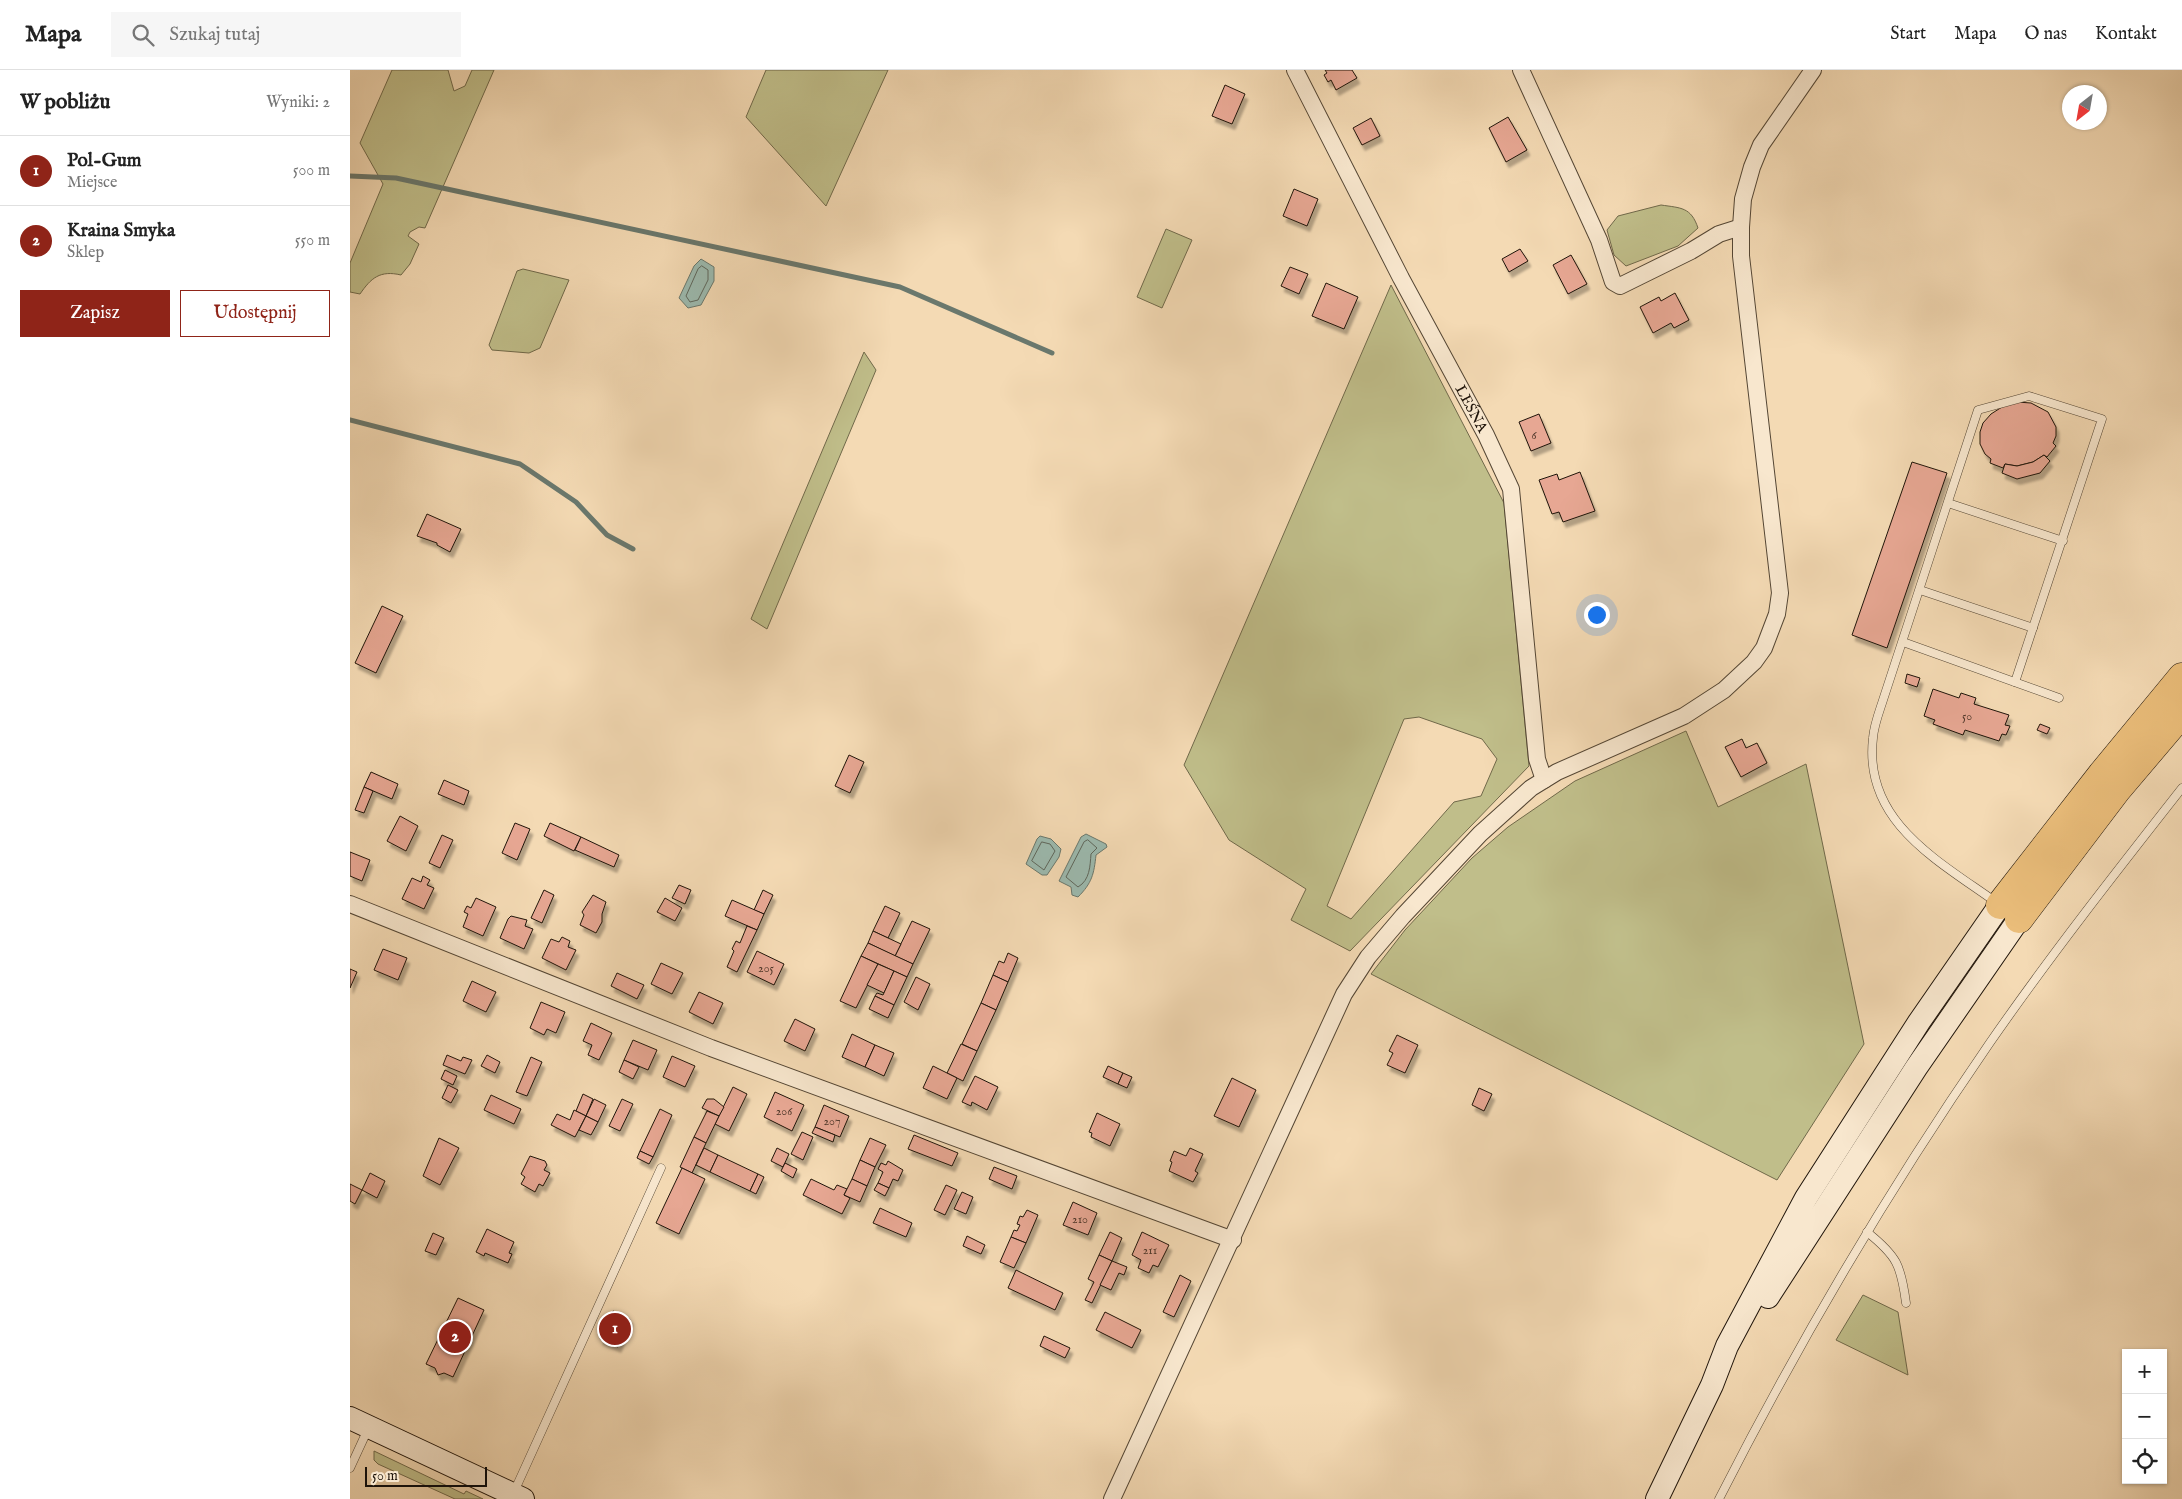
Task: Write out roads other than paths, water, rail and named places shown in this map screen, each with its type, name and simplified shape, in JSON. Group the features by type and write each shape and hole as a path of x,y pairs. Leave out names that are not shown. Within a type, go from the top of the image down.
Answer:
{"highway":[{"path":"2009,912 2125,744 2182,677"},
{"path":"2009,912 2116,791 2182,712"}],"main road":[{"path":"1657,1499 1712,1384 1727,1346 1806,1198 1919,1022 2009,912"},
{"path":"360,1423 520,1498"}],"street":[{"name":"LEŚNA","path":"1295,70 1401,278 1486,435 1511,489 1537,759 1544,780"},
{"path":"1521,70 1596,233 1613,282 1620,286 1691,251 1719,234 1741,227"},
{"path":"1112,1499 1344,994 1368,957 1403,916 1480,834 1531,788 1557,772 1684,716 1724,690 1754,662 1771,633 1777,614 1780,593 1741,256 1743,199 1752,167 1761,145 1812,70"},
{"path":"350,904 710,1048 1232,1240"}],"lane":[{"path":"2009,912 1919,847 1906,835 1895,821 1882,798 1874,774 1872,756 1873,736 1978,410 2029,396 2102,420 2016,682"},
{"path":"1948,503 2063,541"},
{"path":"1920,590 2033,628"},
{"path":"1903,642 2059,698"},
{"path":"1719,1499 1782,1381 1867,1232 1989,1045 2060,945 2182,788"},
{"path":"520,1498 661,1168"},
{"path":"1867,1232 1887,1248 1896,1262 1903,1277 1906,1303"},
{"path":"350,1468 360,1423"}],"water":[{"path":"701,259 714,267 714,281 701,305 688,308 679,298 694,266"},
{"path":"1086,834 1106,844 1107,847 1096,855 1092,878 1078,897 1072,895 1071,887 1059,881 1081,837"},
{"path":"1040,836 1051,839 1061,849 1059,857 1047,875 1042,875 1026,864"}],"waterway":[{"path":"350,176 396,178 900,287 1052,353"},
{"path":"350,420 520,464 576,502 607,535 633,549"}],"place":[{"name":"Pol-Gum","path":"615,1329"},
{"name":"Kraina Smyka","path":"455,1337"}]}
